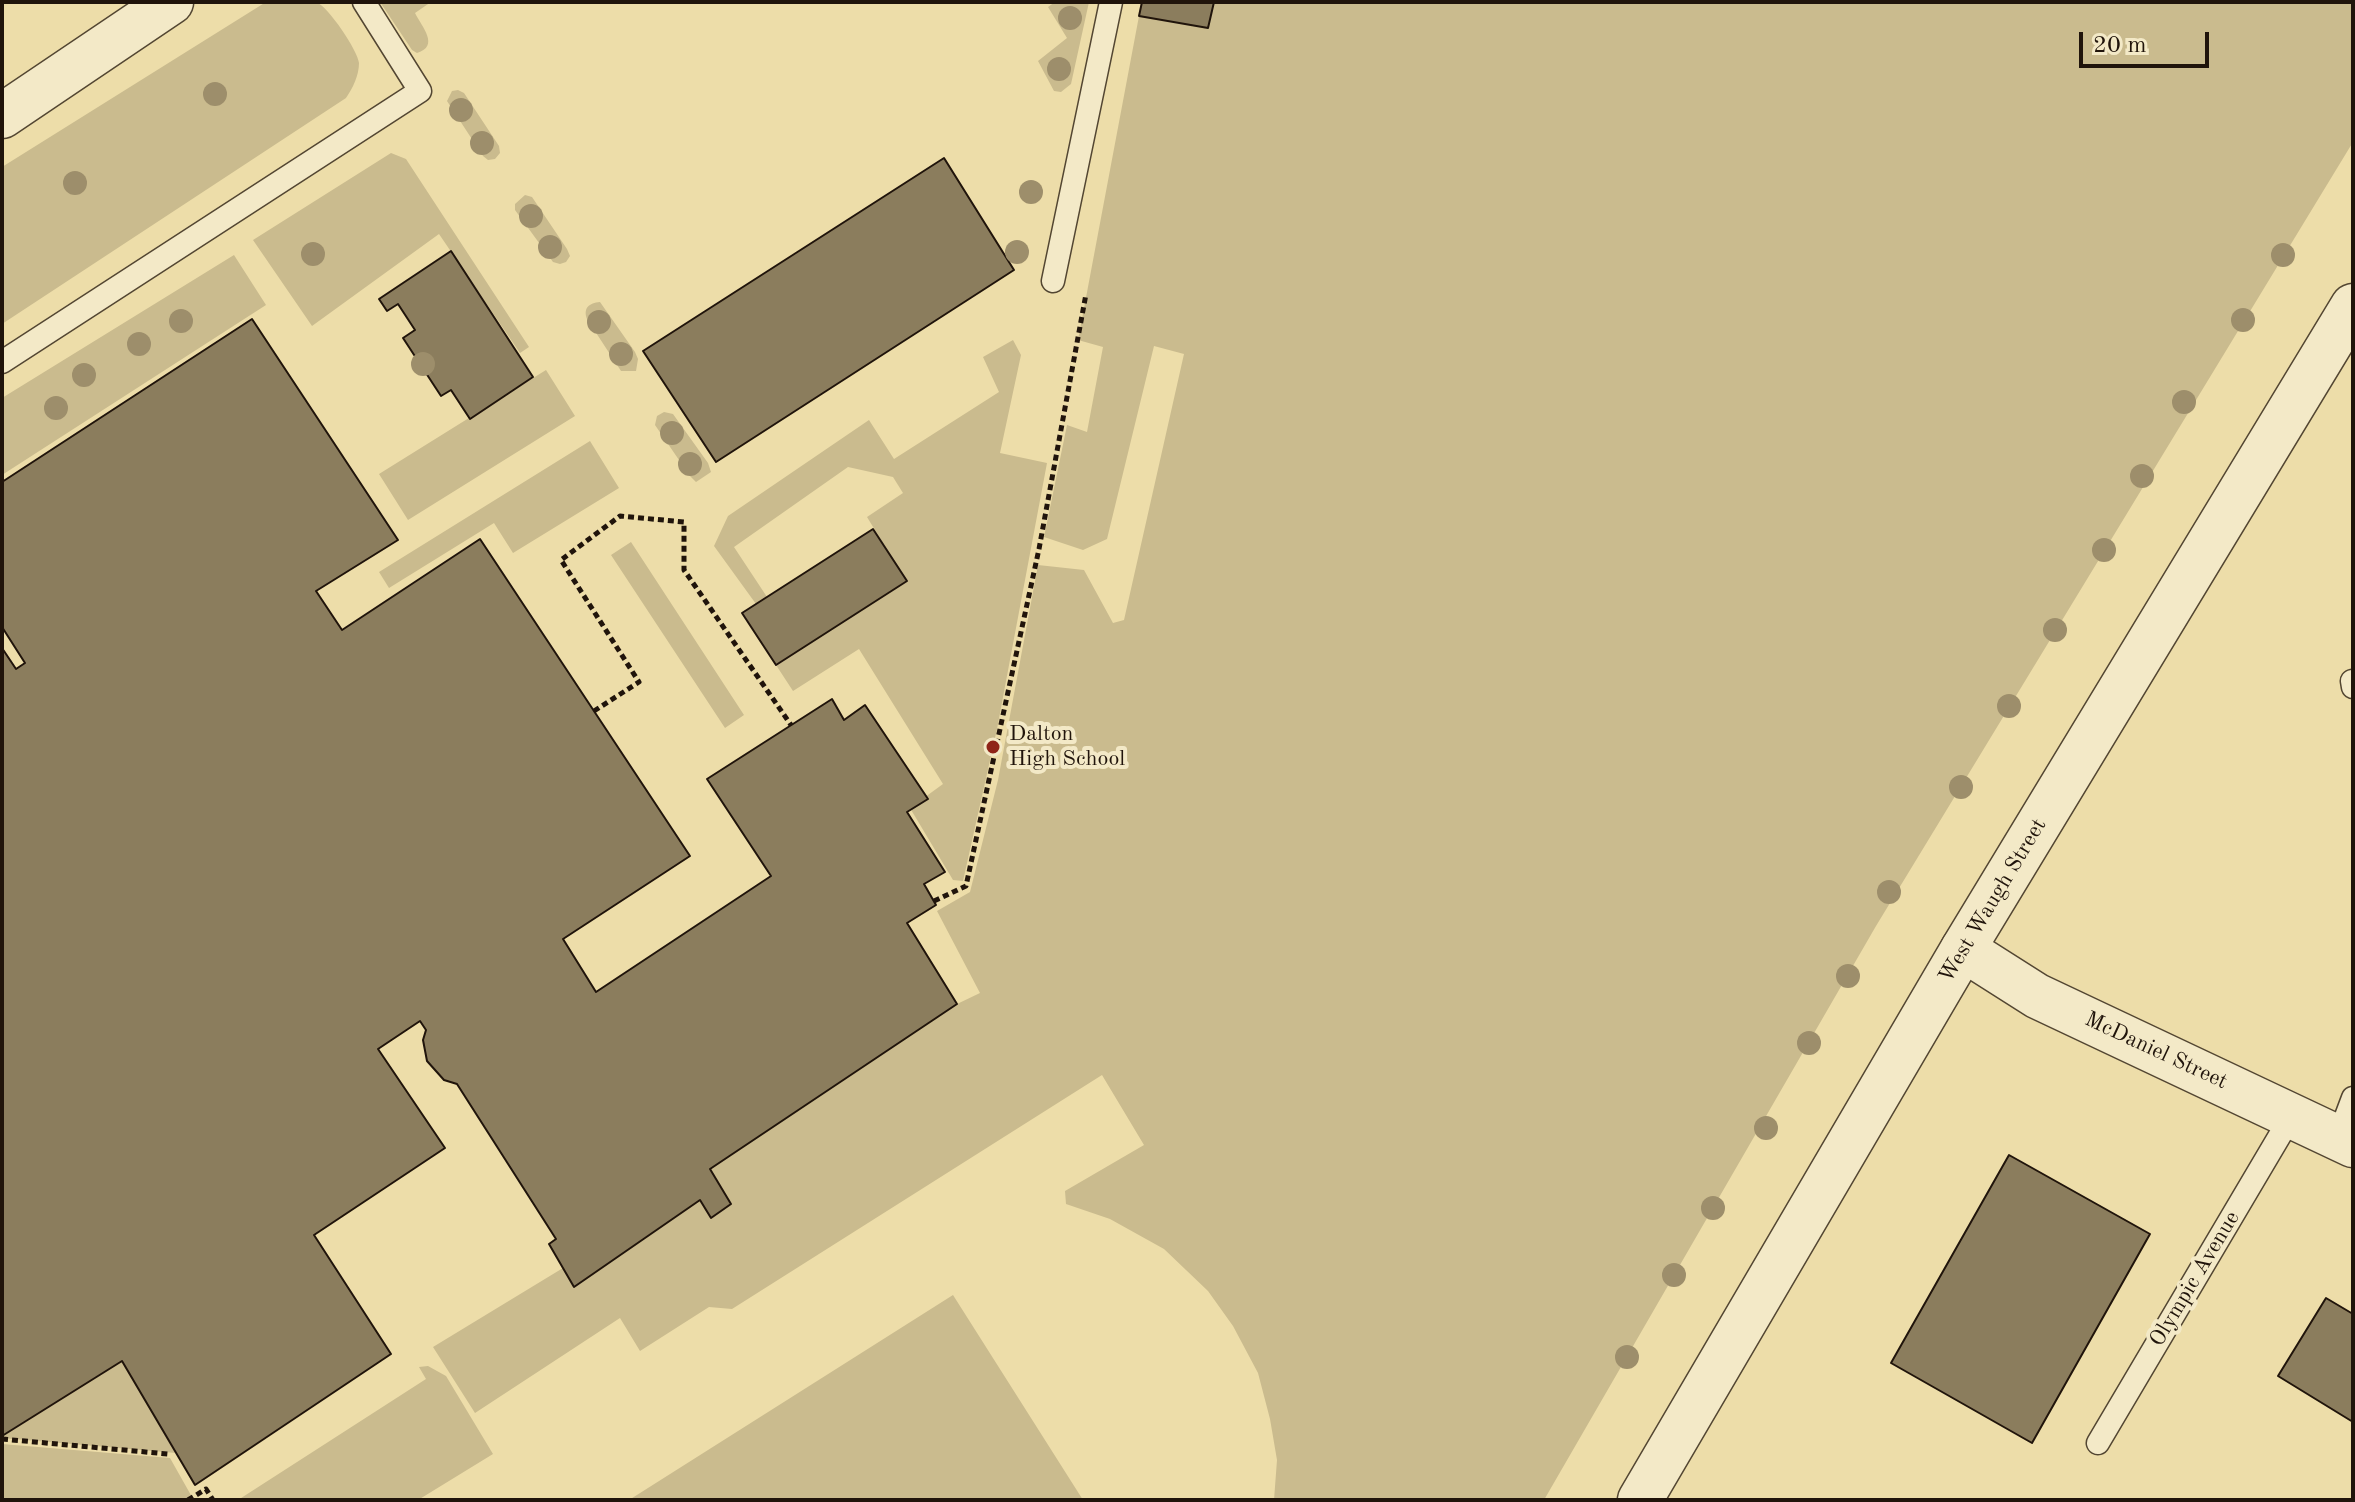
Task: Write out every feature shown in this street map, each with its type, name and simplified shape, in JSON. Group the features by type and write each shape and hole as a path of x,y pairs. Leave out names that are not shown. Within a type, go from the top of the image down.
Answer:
{"street":[{"path":"2,116 171,2"},
{"name":"West Waugh Street","path":"1640,1500 1963,949 2353,306"},
{"name":"McDaniel Street","path":"1963,949 2037,996 2292,1115 2348,1127"}],"lane":[{"path":"2,362 420,91 364,2"},
{"path":"1053,281 1111,2"},
{"name":"Olympic Avenue","path":"2098,1443 2292,1115"}],"path":[{"path":"934,901 966,886 1039,549 1088,287"},
{"path":"594,711 639,682 561,560 620,516 684,522 684,570 791,725"},
{"path":"2,1439 168,1454"},
{"path":"188,1500 206,1489 213,1500"}],"shaded area":[{"path":"266,2 316,2 335,20 354,49 359,63 355,81 346,98 2,324 2,167"},
{"path":"380,2 431,2 415,13 427,36 424,50 417,53 412,50"},
{"path":"1055,2 1089,2 1071,84 1061,92 1054,91 1038,61 1067,38 1048,7"},
{"path":"1214,2 2353,2 2353,142 1876,926 1544,1500 1274,1500 1277,1460 1270,1419 1258,1373 1233,1326 1208,1291 1164,1249 1110,1219 1066,1204 1065,1191 1144,1145 1102,1075 732,1309 709,1307 640,1351 620,1318 475,1413 433,1347 563,1268 574,1286 700,1200 712,1217 731,1204 710,1169 957,1004 980,993 937,911 970,892 998,780 1038,565 1084,570 1113,623 1124,620 1184,354 1154,346 1107,539 1083,550 1044,537 1067,425 1087,432 1103,347 1078,340 1139,16 1208,28"},
{"path":"452,91 464,93 499,146 500,153 495,159 488,160 483,156 447,101"},
{"path":"391,153 406,159 529,347 520,353 439,234 312,326 253,240"},
{"path":"525,195 532,197 567,249 570,256 566,262 553,262 515,210 515,204"},
{"path":"234,255 266,305 2,475 2,398"},
{"path":"600,302 635,352 638,359 636,371 621,371 587,319 588,307"},
{"path":"1013,340 1021,355 1000,453 1047,463 997,729 963,881 953,880 910,808 943,784 859,649 793,691 776,665 906,581 867,517 903,493 893,477 848,467 734,547 767,597 756,604 714,546 728,516 869,420 894,459 999,392 983,357"},
{"path":"546,370 575,416 408,520 379,474"},
{"path":"664,412 673,414 708,463 711,472 696,482 655,425 657,416"},
{"path":"590,441 619,488 513,553 494,523 389,588 379,572"},
{"path":"631,542 744,715 725,728 611,555"},
{"path":"953,1295 1083,1500 629,1500"},
{"path":"122,1361 176,1453 2,1438 2,1436"},
{"path":"428,1366 446,1376 493,1454 418,1500 238,1500 426,1379 419,1367"},
{"path":"2,1444 170,1458 192,1497 187,1500 2,1500"}],"building":[{"path":"1142,2 1214,2 1208,28 1139,16"},
{"path":"944,158 1014,270 716,462 643,351"},
{"path":"451,251 533,377 470,419 451,390 441,396 403,338 415,330 398,304 387,311 379,299"},
{"path":"252,319 398,540 316,591 342,630 480,539 690,856 563,939 596,992 771,876 707,779 832,699 844,720 865,705 928,799 907,812 945,872 924,884 936,905 907,923 957,1004 710,1169 731,1204 711,1218 700,1200 574,1287 549,1244 556,1239 457,1084 444,1080 427,1061 423,1040 426,1030 420,1021 378,1049 445,1148 314,1235 391,1354 195,1485 122,1361 2,1436 2,648 16,669 25,663 2,627 2,482"},
{"path":"873,529 907,581 776,665 742,613"},
{"path":"2009,1155 2150,1234 2032,1443 1891,1363"},
{"path":"2326,1298 2353,1314 2353,1422 2278,1376"}],"place":[{"name":"Dalton High School","path":"993,747"}]}
